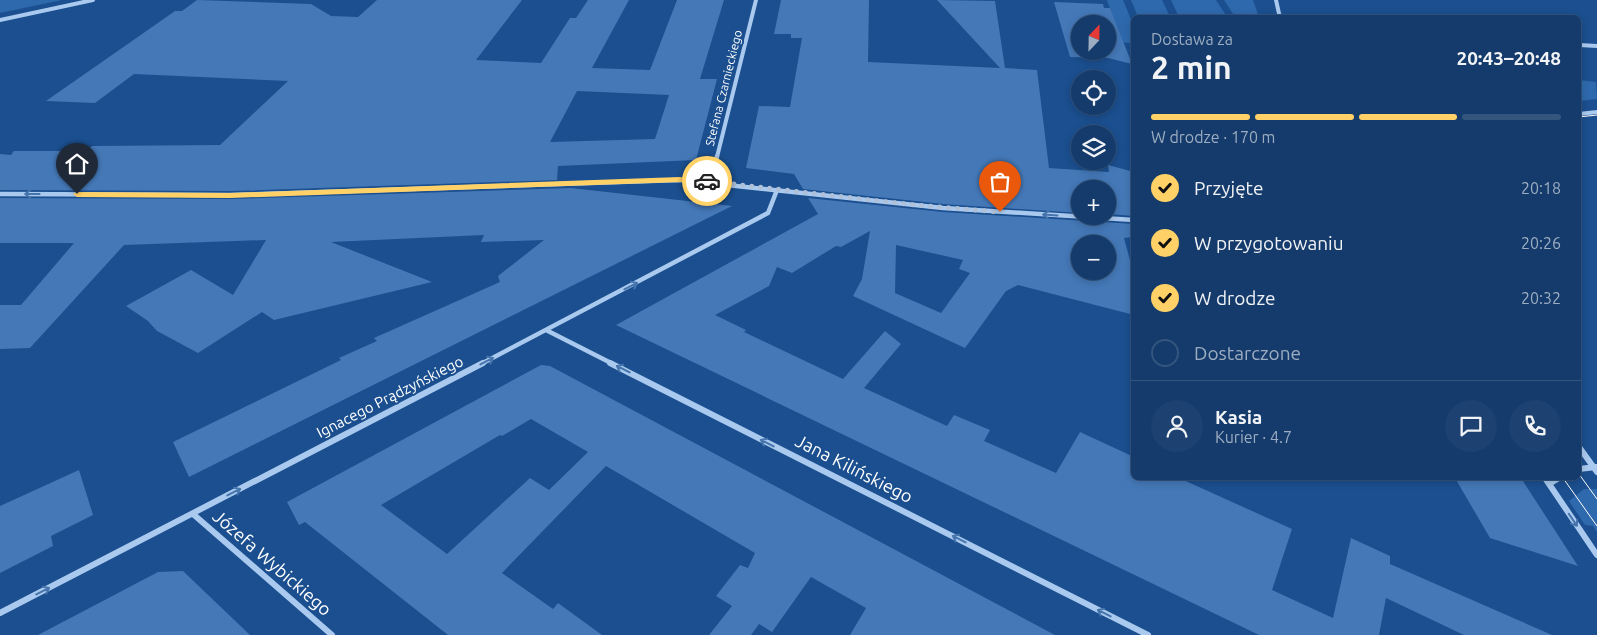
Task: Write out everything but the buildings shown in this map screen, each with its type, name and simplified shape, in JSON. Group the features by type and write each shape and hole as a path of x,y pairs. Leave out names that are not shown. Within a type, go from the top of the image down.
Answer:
{"street":[{"path":"0,20 92,0"},
{"name":"Stefana Czarnieckiego","path":"711,181 756,0"},
{"path":"1276,0 1279,15"},
{"path":"1581,45 1597,46"},
{"path":"1581,114 1597,112"},
{"path":"0,194 230,196 680,180 711,181 943,208 1131,220"},
{"name":"Ignacego Prądzyńskiego","path":"0,613 768,213 777,190"},
{"name":"Jana Kilińskiego","path":"546,330 1148,635"},
{"path":"1581,450 1597,472"},
{"path":"1581,469 1595,467"},
{"path":"1546,480 1597,555"},
{"path":"1549,484 1556,480"},
{"name":"Józefa Wybickiego","path":"193,514 332,635"}],"shaded area":[{"path":"0,0 62,0 0,13"},
{"path":"1107,0 1123,0 1131,20 1131,43 1116,42 1116,15 1113,15"},
{"path":"1131,0 1162,0 1169,15 1137,15"},
{"path":"1171,0 1216,0 1226,15 1178,15"},
{"path":"1224,0 1253,0 1258,15 1234,15"},
{"path":"1581,80 1596,82 1597,99 1581,101"},
{"path":"1584,489 1597,489 1597,532 1593,526 1585,525 1569,501"}],"tram line":[{"path":"1581,117 1597,115"},
{"path":"1581,477 1597,499"},
{"path":"1564,480 1597,526"}],"way so far":[{"path":"707,181 905,204 1000,212"}],"route":[{"path":"77,194 230,196 680,180 707,181"}]}
